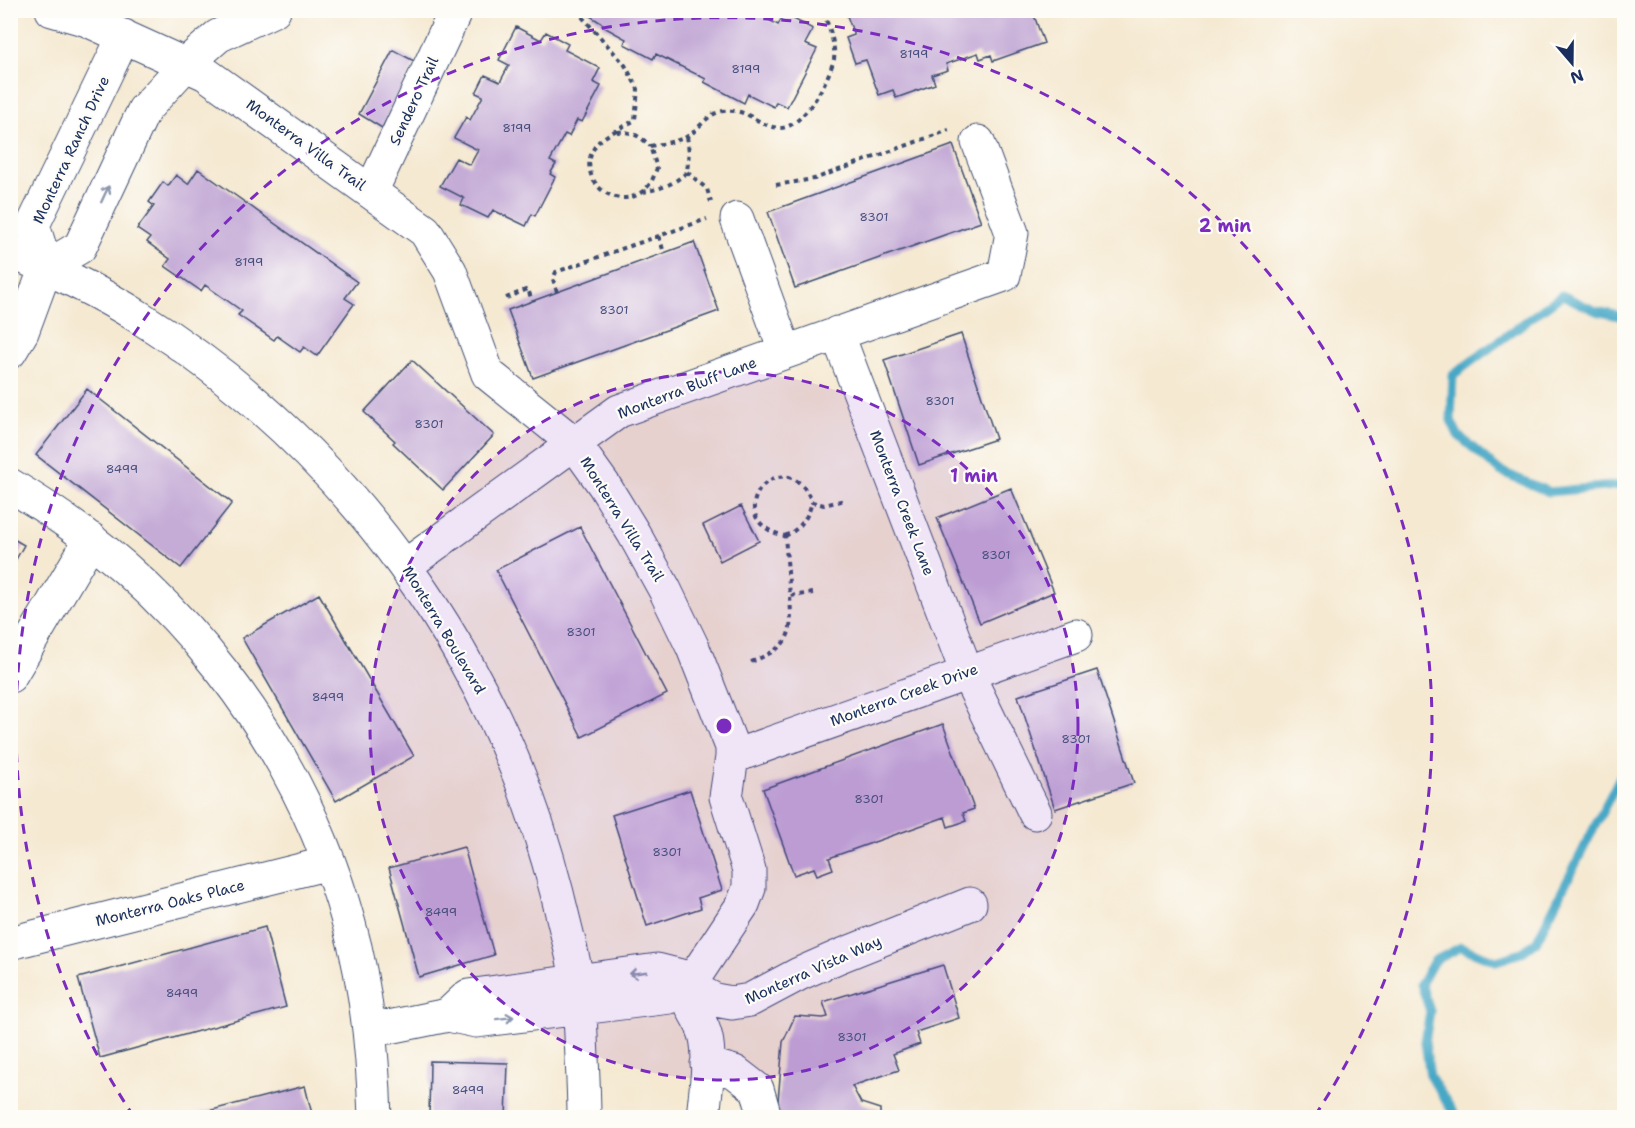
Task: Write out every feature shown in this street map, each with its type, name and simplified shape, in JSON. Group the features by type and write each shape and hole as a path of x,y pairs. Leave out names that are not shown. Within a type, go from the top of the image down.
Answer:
{"street":[{"path":"10,352 22,332 46,267 80,247 144,110 186,64 218,36 274,10"},
{"name":"Sendero Trail","path":"371,192 456,10"},
{"name":"Monterra Villa Trail","path":"68,13 124,36 213,78 424,231 450,271 488,374 574,443 604,485 665,590 693,648 732,747 726,797 749,870 749,888 743,904 690,987"},
{"name":"Monterra Ranch Drive","path":"46,267 33,225 124,36"},
{"path":"88,110 134,132"},
{"name":"Monterra Bluff Lane","path":"405,566 619,411 1004,275 1012,233 969,134"},
{"path":"722,214 785,351"},
{"name":"Monterra Boulevard","path":"10,251 46,267 138,316 187,349 242,392 319,462 358,506 405,566 459,648 486,699 510,752 549,862 579,995 584,1118"},
{"name":"Monterra Creek Lane","path":"837,333 967,673 1035,813"},
{"path":"10,484 91,539 138,578 209,653 240,694 268,737 293,782 329,863 349,924 369,1024 375,1118"},
{"path":"10,676 91,539"},
{"name":"Monterra Creek Drive","path":"732,757 1076,635"},
{"name":"Monterra Oaks Place","path":"10,943 329,863"},
{"name":"Monterra Vista Way","path":"369,1024 389,1027 448,1015 468,996 579,995 657,970 681,976 690,987 715,1000 732,1003 750,1000 830,960 970,904"},
{"path":"690,987 691,1007 706,1039 707,1064 703,1118"},
{"path":"707,1064 735,1072 757,1089 764,1113"}],"path":[{"path":"576,10 625,65 638,89 635,120 597,144 591,155 590,172 598,188 612,197 628,198 675,183 687,172 689,152 687,136"},
{"path":"650,147 687,136 718,112 741,111 780,128 796,123 822,90 834,57 829,25 821,10"},
{"path":"615,132 627,131 638,135 650,147 657,168 650,184 642,192"},
{"path":"776,185 814,179 969,134"},
{"path":"557,292 553,279 556,272 722,214 707,189 687,172"},
{"path":"658,236 664,253"},
{"path":"506,298 528,289 532,301"},
{"path":"780,476 798,481 806,489 812,502 810,513 803,523 785,536 771,532 756,518 754,503 757,491 764,482 780,476"},
{"path":"812,502 824,505 845,500"},
{"path":"751,662 769,655 786,641 792,623 785,536"},
{"path":"790,596 813,593"}],"building":[{"path":"593,10 769,10 765,18 778,25 784,14 813,29 805,44 817,49 787,107 776,102 774,107 748,94 744,103 704,82 706,79 656,54 653,59 624,44 626,39 602,26 603,24 590,16"},
{"path":"845,10 1032,10 1044,43 993,61 991,55 980,59 978,53 946,64 948,70 932,75 935,84 896,98 893,90 879,95 866,60 855,63 846,38 854,35"},
{"path":"516,27 541,40 546,32 568,44 565,50 600,68 593,82 601,86 582,122 577,120 569,136 565,134 550,161 556,164 550,174 555,177 535,216 532,214 526,226 493,210 488,218 461,205 464,198 440,186 456,158 470,165 478,150 454,138 466,117 470,120 483,96 476,93 485,75 500,82 509,65 499,60"},
{"path":"393,50 416,62 382,128 359,114"},
{"path":"10,105 16,107 11,126 10,126"},
{"path":"953,145 981,222 795,288 768,212"},
{"path":"198,169 357,282 345,298 354,304 317,356 304,347 300,352 277,336 274,340 238,315 242,311 205,285 201,291 165,266 170,259 147,242 150,238 137,229 154,206 149,202 163,182 168,186 176,175 188,184"},
{"path":"694,242 719,311 533,378 508,310"},
{"path":"961,334 996,439 919,465 884,360"},
{"path":"412,360 494,435 443,490 364,412"},
{"path":"87,389 232,503 181,568 36,455"},
{"path":"1011,488 1054,592 980,623 937,518"},
{"path":"741,506 759,541 720,561 703,525"},
{"path":"580,527 667,694 582,737 496,570"},
{"path":"10,537 24,545 10,570"},
{"path":"319,594 414,756 336,801 242,638"},
{"path":"1097,670 1134,783 1055,809 1018,696"},
{"path":"943,724 974,809 963,813 966,821 948,827 945,817 829,858 833,869 817,875 814,868 794,875 763,789"},
{"path":"690,790 722,890 698,898 701,908 647,926 612,815"},
{"path":"464,847 494,955 419,977 389,868"},
{"path":"265,927 286,1007 100,1058 78,978"},
{"path":"943,965 959,1018 916,1032 920,1044 893,1054 899,1070 852,1086 861,1103 880,1109 880,1118 730,1118 730,1113 777,1113 783,1042 795,1016 828,1017 823,1002"},
{"path":"430,1061 508,1063 506,1118 429,1118"},
{"path":"305,1086 313,1118 185,1118 185,1117"}],"waterway":[{"path":"1624,317 1596,311 1562,295 1453,375 1451,420 1458,435 1500,471 1549,492 1624,485"},
{"path":"1457,1118 1430,1076 1425,1042 1430,1011 1421,984 1434,961 1461,947 1496,961 1521,953 1536,942 1624,769"}]}
